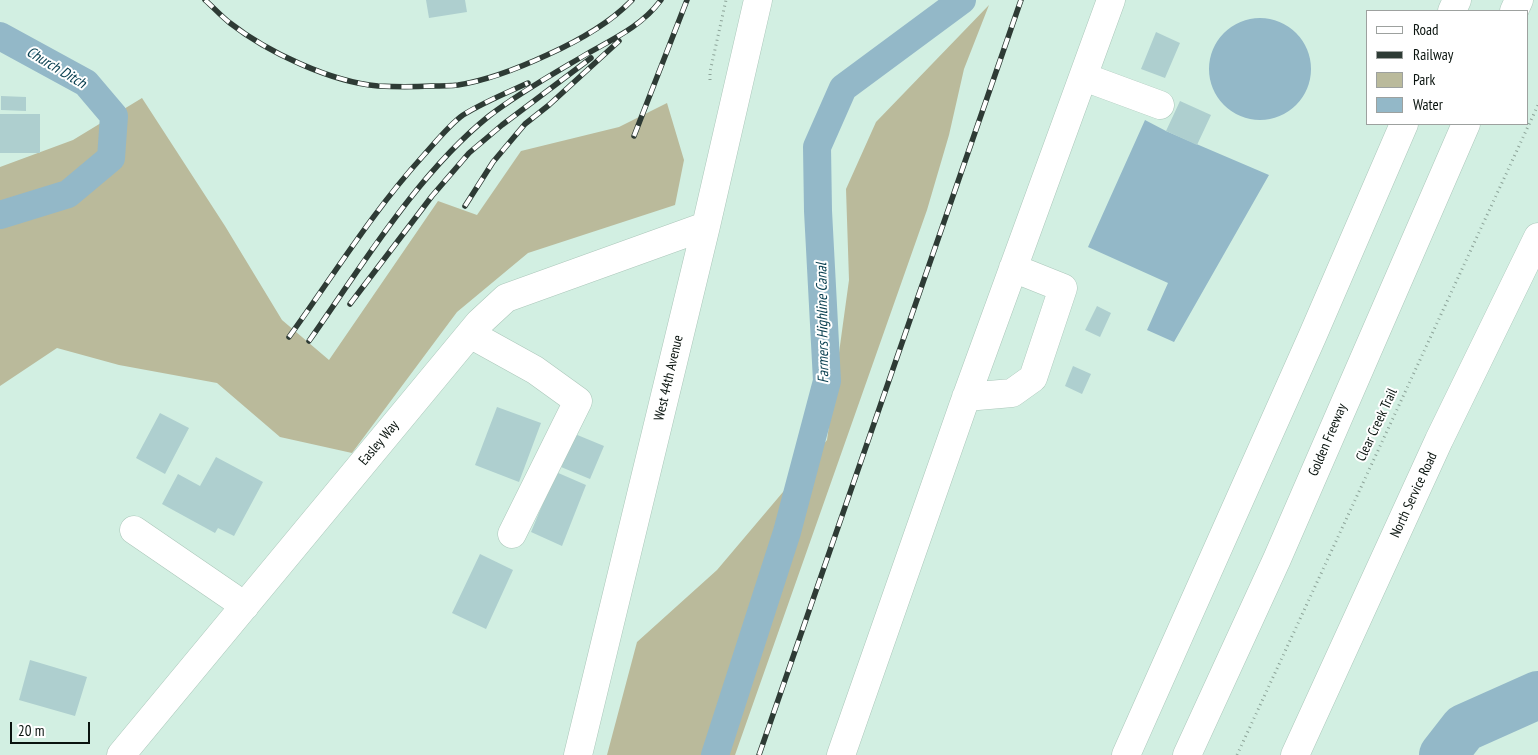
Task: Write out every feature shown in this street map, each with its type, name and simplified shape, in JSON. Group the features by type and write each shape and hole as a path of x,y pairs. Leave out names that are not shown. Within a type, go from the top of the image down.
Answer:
{"main road":[{"name":"West 44th Avenue","path":"578,755 706,226 758,0"},
{"path":"841,755 966,396 1111,0"},
{"path":"1084,77 1160,105"},
{"path":"1126,755 1312,337 1404,125"},
{"name":"Golden Freeway","path":"1187,755 1277,559 1466,125"},
{"name":"Easley Way","path":"121,755 479,323 506,298 706,226"},
{"name":"North Service Road","path":"1295,755 1440,440 1538,237"},
{"path":"966,396 1012,393 1033,378 1063,288 1014,268"},
{"path":"470,334 535,370 578,401 512,534"},
{"path":"134,530 245,606"}],"path":[{"name":"Clear Creek Trail","path":"1237,755 1538,105"}],"green space":[{"path":"989,5 964,69 949,135 927,210 735,755 607,755 637,642 717,570 827,440 849,280 846,189 876,122"},
{"path":"142,98 225,226 282,320 329,360 438,201 477,215 521,151 619,127 667,103 684,160 675,205 528,253 457,312 352,453 280,437 217,383 119,365 57,348 0,386 0,167 73,140"}],"water":[{"path":"1260,18 1280,21 1289,26 1303,40 1308,49 1311,69 1308,89 1303,98 1289,112 1280,117 1260,120 1240,117 1231,112 1217,98 1212,89 1209,69 1212,49 1217,40 1231,26 1240,21"},
{"path":"1145,120 1166,131 1269,175 1174,342 1147,330 1168,283 1088,247"}],"building":[{"path":"426,0 465,0 467,12 429,18"},
{"path":"1156,32 1180,43 1165,78 1141,69"},
{"path":"1,96 26,97 26,111 1,110"},
{"path":"1180,101 1211,115 1197,145 1166,131"},
{"path":"0,114 40,114 40,153 0,153"},
{"path":"1097,306 1111,313 1100,337 1085,330"},
{"path":"1073,366 1091,374 1082,394 1065,386"},
{"path":"497,407 541,423 519,482 475,465"},
{"path":"160,413 189,428 165,474 136,458"},
{"path":"575,434 604,446 590,479 561,467"},
{"path":"216,457 263,482 234,536 218,528 215,533 162,504 178,474 200,486"},
{"path":"556,472 586,485 562,546 531,532"},
{"path":"480,554 513,570 486,629 452,613"},
{"path":"30,660 87,677 75,716 19,700"}],"waterway":[{"name":"Farmers Highline Canal","path":"715,755 787,532 827,381 818,211 817,147 843,88 962,0"},
{"name":"Church Ditch","path":"0,36 86,83 114,116 111,158 68,194 0,215"},
{"path":"1443,755 1464,728 1538,695"}],"railway":[{"path":"205,0 245,34 262,45 300,64 340,79 378,86 405,87 458,85 515,69 559,50 581,38 613,17 632,0"},
{"path":"309,341 370,252 414,193 463,139 512,99 636,25 661,0"},
{"path":"634,136 687,0"},
{"path":"759,755 1021,0"},
{"path":"465,206 493,162 525,124 549,105 619,41"},
{"path":"350,304 432,196 469,153 502,125 591,58"},
{"path":"289,337 387,199 442,134 463,115 528,83"}]}
